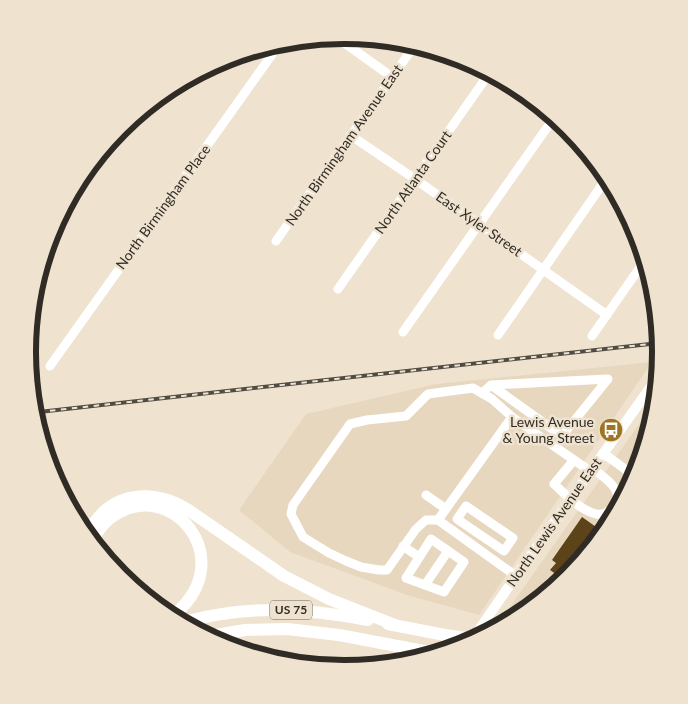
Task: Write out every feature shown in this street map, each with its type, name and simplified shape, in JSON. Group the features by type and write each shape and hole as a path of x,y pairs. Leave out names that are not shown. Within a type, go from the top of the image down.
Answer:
{"highway":[{"path":"91,527 106,510 119,502 145,496 164,499 187,509 284,576 329,599 395,626"},
{"path":"96,534 111,517 124,510 137,507 162,508 182,520 190,528 198,542 202,570 195,590 178,611"},
{"name":"US 75","path":"192,620 231,612 292,610 330,614 459,637"},
{"name":"US 75","path":"222,634 245,630 288,629 339,635 419,650"}],"main road":[{"name":"North Lewis Avenue East","path":"481,628 649,389"}],"street":[{"path":"346,44 392,77"},
{"name":"North Birmingham Avenue East","path":"276,241 410,52"},
{"name":"North Birmingham Place","path":"50,366 273,53"},
{"name":"North Atlanta Court","path":"338,289 485,79"},
{"path":"403,332 550,123"},
{"name":"East Xyler Street","path":"350,135 606,315"},
{"path":"498,335 602,185"},
{"path":"592,336 640,268"},
{"path":"482,393 491,385 608,379 562,436 491,385"},
{"path":"516,576 438,520 426,520 416,528 387,570 361,566 329,553 303,537 292,514 292,505 350,424 367,420 406,416 428,394 473,388 492,399 512,417 591,470 615,488 617,494"},
{"path":"438,520 512,417"},
{"path":"603,453 628,471"},
{"path":"574,460 554,484 570,499 589,512 601,515 607,513"},
{"path":"426,495 463,512"},
{"path":"466,506 513,538 504,551 458,519 463,512 466,506"},
{"path":"431,539 448,551 464,562 444,592 406,578 431,539"},
{"path":"404,546 419,557"},
{"path":"425,585 448,551"}],"shaded area":[{"path":"651,362 479,615 407,595 290,552 239,510 306,414 436,384"},
{"path":"645,415 628,470 611,506 600,523 562,570 531,596 505,614"}],"building":[{"path":"582,517 597,527 557,575 550,570 556,563 552,560"}],"railway":[{"path":"42,412 652,344"}],"place":[{"name":"Lewis Avenue & Young Street","path":"611,430"}]}
